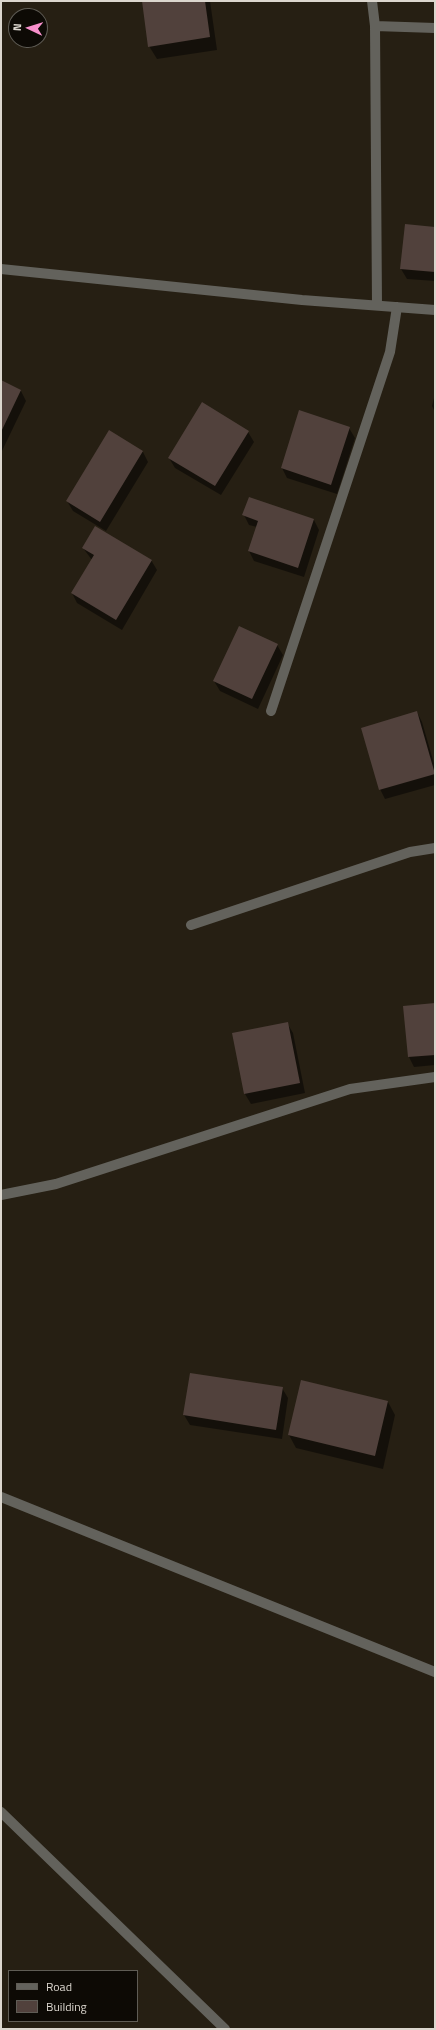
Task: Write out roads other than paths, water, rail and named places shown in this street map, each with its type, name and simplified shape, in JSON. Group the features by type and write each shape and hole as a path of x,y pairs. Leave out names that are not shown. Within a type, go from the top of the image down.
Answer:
{"street":[{"path":"372,1 375,26 377,305"},
{"path":"375,26 435,28"},
{"path":"1,270 302,300 435,310"},
{"path":"271,711 390,352 397,307"},
{"path":"191,925 410,852 435,848"},
{"path":"1,1195 56,1184 350,1089 435,1077"},
{"path":"1,1496 435,1672"},
{"path":"1,1812 225,2029"}]}
